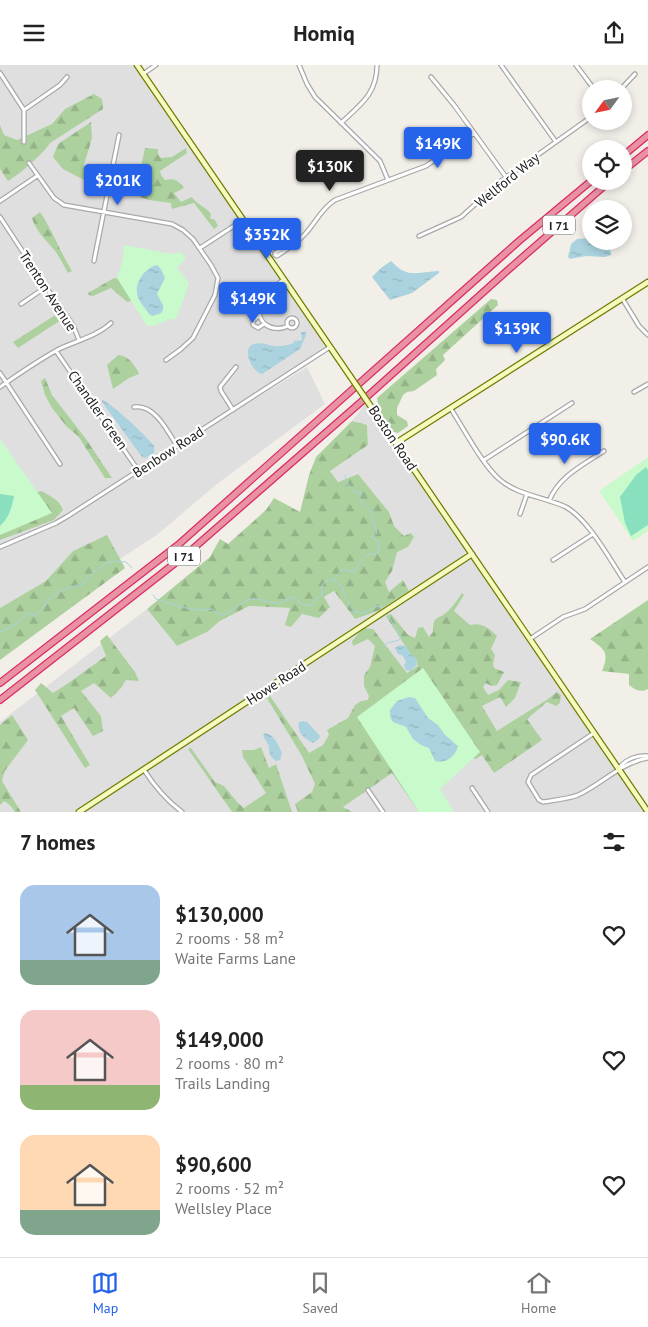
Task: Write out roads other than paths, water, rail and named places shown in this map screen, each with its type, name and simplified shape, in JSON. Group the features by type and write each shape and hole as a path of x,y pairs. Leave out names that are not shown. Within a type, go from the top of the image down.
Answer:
{"highway":[{"path":"632,148 648,135"},
{"path":"632,164 648,151"},
{"name":"I 71","path":"0,683 178,545 512,247 582,189"},
{"name":"I 71","path":"0,700 188,553 600,190"}],"street":[{"name":"Boston Road","path":"137,65 595,733 646,811"},
{"path":"143,74 156,65"},
{"path":"299,65 313,94 380,161 388,180"},
{"path":"341,123 370,93 376,83 377,65"},
{"path":"501,65 556,142"},
{"path":"576,65 587,80"},
{"path":"0,73 24,110 24,142"},
{"path":"629,80 635,74"},
{"path":"24,110 60,85 67,77"},
{"path":"431,77 452,101 506,177"},
{"name":"Wellford Way","path":"419,236 461,217 506,177 582,123"},
{"path":"270,259 305,234 322,210 338,198 430,164 474,133"},
{"path":"94,261 119,135"},
{"path":"29,163 57,201 64,205 172,224 188,234 200,248 218,278 215,295 193,338 166,360"},
{"path":"0,201 37,176"},
{"name":"Trenton Avenue","path":"0,217 73,325 79,340"},
{"path":"200,248 243,219"},
{"path":"264,324 258,328 253,325 253,321 259,316 262,303 272,291 285,281"},
{"path":"396,443 648,282"},
{"path":"21,303 46,287"},
{"path":"622,299 648,335"},
{"path":"259,316 264,324 272,328 279,329 288,326"},
{"path":"0,387 56,351 103,331 111,323"},
{"name":"Benbow Road","path":"0,547 56,523 330,347"},
{"name":"Chandler Green","path":"56,351 138,471"},
{"path":"233,410 220,387 236,367"},
{"path":"0,373 60,464"},
{"path":"634,393 648,384"},
{"path":"484,460 572,403"},
{"path":"134,407 142,407 157,417 177,446"},
{"path":"451,409 493,473 503,483 561,505 575,513 593,534 625,582"},
{"path":"549,501 562,479 604,451"},
{"path":"520,514 527,493"},
{"path":"553,561 593,534"},
{"name":"Howe Road","path":"79,812 88,809 192,737 472,554"},
{"path":"530,639 563,617 585,609 648,567"},
{"path":"595,733 529,776 529,784 539,800 543,802 578,795 619,769 622,764 632,758 639,756 648,757"},
{"path":"144,770 156,789 182,812"},
{"path":"472,788 488,812"},
{"path":"368,790 383,812"}],"water":[{"path":"577,239 582,239 582,250 611,250 611,255 570,259 568,257 571,244"},
{"path":"391,261 397,267 408,272 439,271 439,273 412,293 390,300 372,277"},
{"path":"157,265 165,278 157,294 163,305 163,310 161,313 153,316 150,315 140,302 137,289 145,272"},
{"path":"301,332 306,332 306,335 300,349 262,374 258,373 249,360 248,350 250,346 259,343 282,346 294,343 294,341 302,340"},
{"path":"102,400 121,413 145,436 154,446 154,453 145,458 142,457"},
{"path":"400,645 406,646 416,659 417,665 410,671 406,670 404,666 406,661 402,655 398,654 395,648"},
{"path":"409,697 415,698 428,718 438,725 445,735 458,746 455,753 447,760 435,761 429,748 413,739 406,727 393,722 390,717 390,710 397,701"},
{"path":"299,722 307,722 320,736 313,743 300,732"},
{"path":"265,733 274,738 278,744 282,753 280,760 276,761 271,757 269,746 263,736"}],"waterway":[{"path":"332,581 342,569 353,572 366,555 378,553 379,542 372,537 377,533 370,509 361,500 359,496 362,494 355,492 348,485 345,475"},
{"path":"0,632 15,625 28,613 35,616 55,595 83,584 90,575 106,563 126,562 132,568"},
{"path":"153,595 156,599 191,609 212,609 221,615 249,599 279,604 291,597 301,604 310,606 322,594 321,587 330,579 342,586 354,612 364,613 378,606 383,608"},
{"path":"383,647 387,643 399,640 401,637 387,614"}]}
